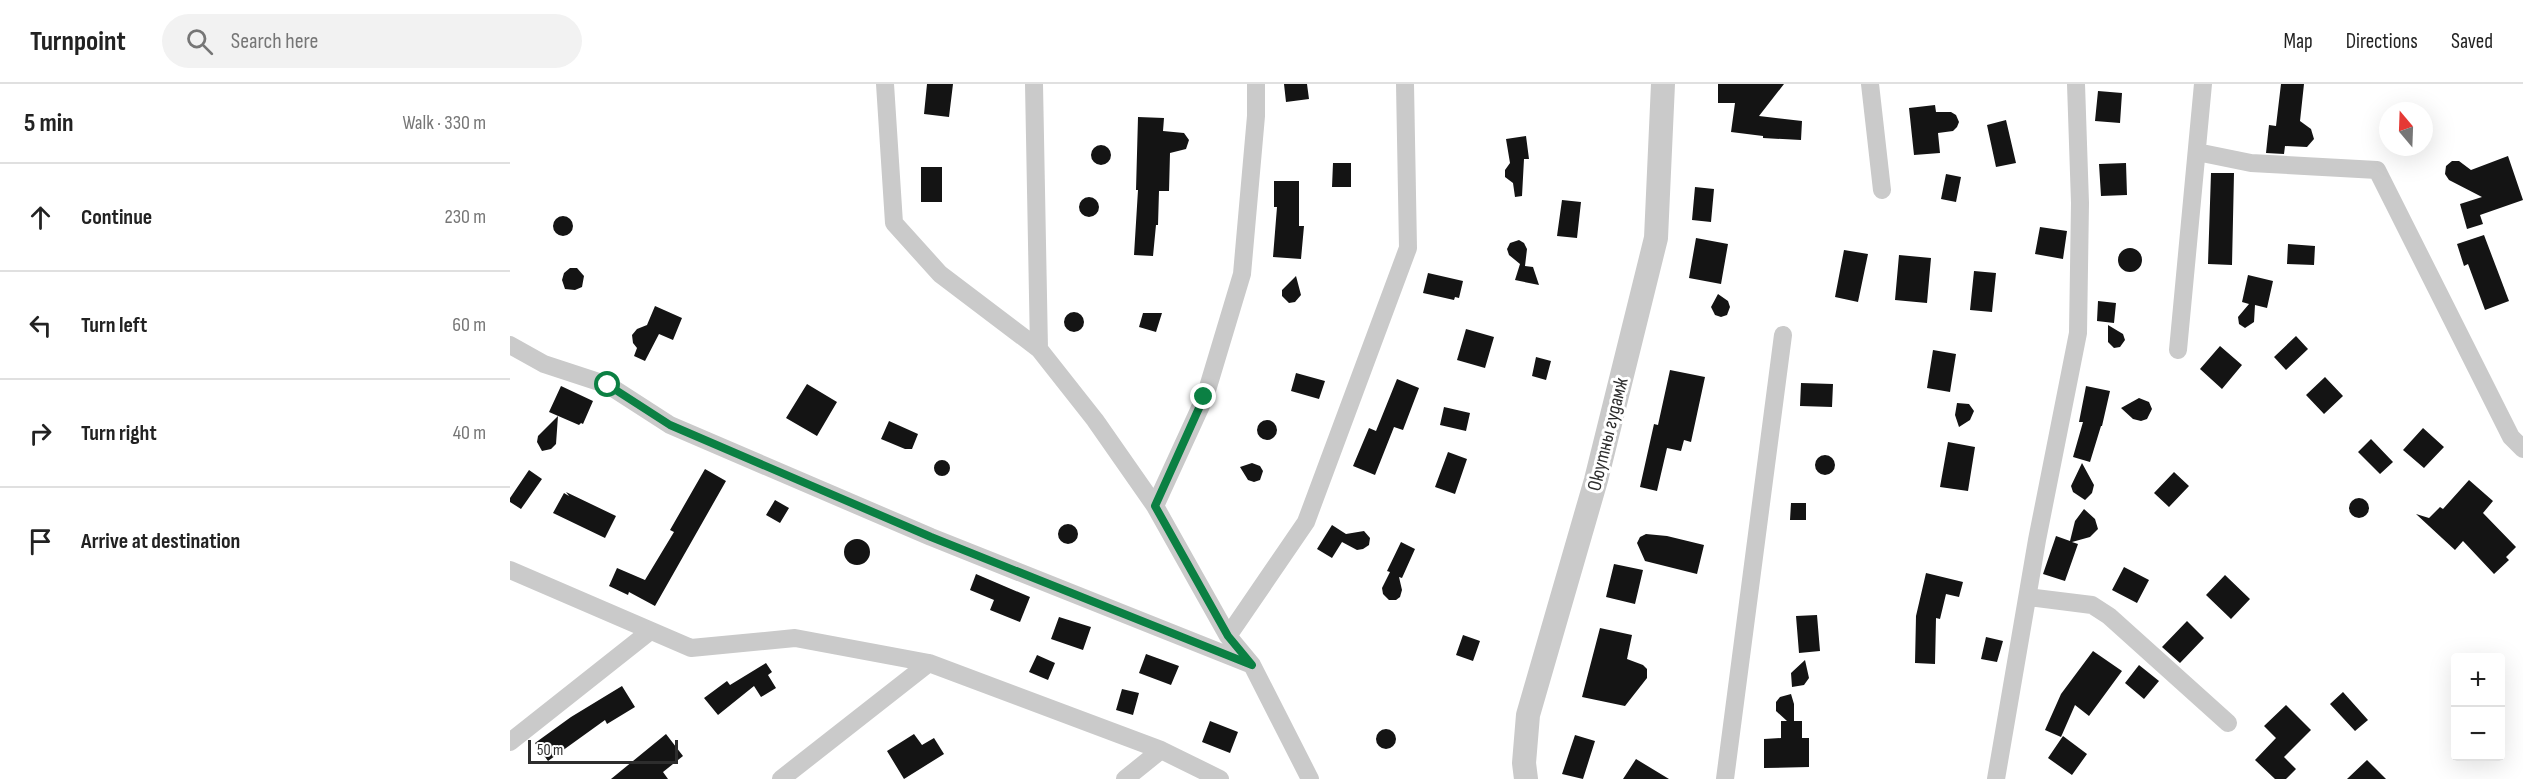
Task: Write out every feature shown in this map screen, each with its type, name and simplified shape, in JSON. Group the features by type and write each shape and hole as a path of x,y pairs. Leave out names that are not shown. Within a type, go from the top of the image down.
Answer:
{"street":[{"path":"885,84 894,223 939,274 1039,349 1095,420 1155,506 1228,636 1252,665 1310,779"},
{"path":"1034,84 1039,349"},
{"path":"1155,506 1204,397 1242,274 1256,116 1256,84"},
{"path":"1228,636 1306,522 1408,248 1405,84"},
{"name":"Оюутны гудамж","path":"1526,779 1524,763 1528,715 1596,480 1656,238 1663,84"},
{"path":"1869,84 1882,190"},
{"path":"1996,779 2078,333 2079,203 2076,84"},
{"path":"2178,350 2203,84"},
{"path":"2198,152 2251,163 2377,170 2511,437 2523,449"},
{"path":"1725,779 1783,336"},
{"path":"510,345 544,364 608,385 670,425 931,537 1252,665"},
{"path":"510,570 649,632 691,648 795,638 929,663 1161,750 1220,779"},
{"path":"2028,597 2092,605 2109,616 2228,723"},
{"path":"510,742 649,632"},
{"path":"781,779 929,663"},
{"path":"1125,779 1161,750"}],"building":[{"path":"927,84 953,84 949,117 924,114"},
{"path":"1284,84 1307,84 1309,99 1286,102"},
{"path":"1718,84 1784,84 1759,116 1802,121 1801,140 1763,138 1763,136 1731,132 1735,103 1718,103"},
{"path":"2281,84 2304,84 2300,121 2311,129 2314,139 2307,147 2285,146 2284,154 2266,153 2269,125 2276,126"},
{"path":"2098,91 2122,93 2120,123 2095,121"},
{"path":"1935,105 1936,112 1951,112 1956,115 1959,122 1957,127 1953,131 1938,133 1940,153 1914,155 1909,108"},
{"path":"1138,117 1164,118 1163,131 1184,133 1189,140 1186,149 1170,153 1169,191 1159,191 1158,225 1156,225 1153,256 1134,255 1138,190 1136,190"},
{"path":"2006,120 2016,163 1996,167 1987,125"},
{"path":"1526,136 1529,159 1524,159 1522,196 1515,197 1513,183 1505,177 1505,170 1510,163 1506,139"},
{"path":"1101,145 1108,148 1111,155 1108,162 1101,165 1094,162 1091,155 1094,148"},
{"path":"2508,156 2523,200 2480,215 2483,224 2467,229 2460,204 2482,197 2449,180 2445,174 2446,166 2452,161 2459,161 2471,170"},
{"path":"1333,163 1351,163 1351,187 1332,187"},
{"path":"2126,163 2127,195 2101,196 2099,164"},
{"path":"921,167 942,167 942,202 921,202"},
{"path":"2211,173 2234,173 2232,265 2208,264"},
{"path":"1946,174 1961,177 1956,202 1941,199"},
{"path":"1274,181 1299,181 1299,226 1304,226 1301,259 1273,257 1277,207 1274,207"},
{"path":"1695,187 1714,189 1711,222 1692,220"},
{"path":"1089,197 1096,200 1099,207 1096,214 1089,217 1082,214 1079,207 1082,200"},
{"path":"1562,200 1581,202 1577,238 1557,236"},
{"path":"563,216 570,219 573,226 570,233 563,236 556,233 553,226 556,219"},
{"path":"2040,227 2067,231 2063,259 2035,254"},
{"path":"2484,235 2509,301 2485,310 2468,264 2464,266 2457,244"},
{"path":"1696,238 1728,244 1721,284 1689,278"},
{"path":"1519,240 1527,249 1525,266 1533,267 1539,285 1515,280 1520,264 1509,255 1507,249 1510,243"},
{"path":"2288,244 2315,246 2314,265 2287,264"},
{"path":"2130,248 2135,249 2141,255 2141,265 2135,271 2130,272 2125,271 2119,265 2118,260 2119,255 2125,249"},
{"path":"1844,250 1868,254 1858,302 1835,297"},
{"path":"1899,255 1931,258 1927,303 1895,300"},
{"path":"570,268 577,268 584,276 582,287 575,290 565,289 562,280 564,273"},
{"path":"1974,271 1996,273 1992,312 1970,310"},
{"path":"1428,273 1463,281 1459,298 1455,297 1454,300 1423,293"},
{"path":"2248,275 2273,281 2267,308 2255,305 2254,322 2245,328 2239,324 2238,317 2249,304 2242,302"},
{"path":"1296,276 1301,295 1295,302 1289,303 1282,296 1282,290"},
{"path":"1718,294 1728,301 1730,307 1727,315 1721,317 1715,315 1711,307"},
{"path":"2098,301 2116,303 2114,323 2097,321"},
{"path":"655,306 682,318 673,340 659,334 645,361 634,356 637,348 633,343 632,335 637,329 647,325"},
{"path":"1074,312 1081,315 1084,322 1081,329 1074,332 1067,329 1064,322 1067,315"},
{"path":"1143,313 1162,313 1156,332 1139,327"},
{"path":"2108,325 2123,334 2125,340 2120,347 2114,348 2108,342"},
{"path":"1466,329 1494,337 1485,368 1457,360"},
{"path":"2296,336 2308,349 2286,370 2274,357"},
{"path":"2220,346 2242,365 2222,389 2200,369"},
{"path":"1933,350 1956,354 1950,392 1927,388"},
{"path":"1536,357 1551,361 1546,380 1532,376"},
{"path":"1670,370 1705,377 1691,442 1684,440 1681,451 1667,448 1657,491 1640,487 1654,424 1658,425"},
{"path":"1296,373 1325,381 1319,399 1291,391"},
{"path":"2325,377 2343,396 2324,414 2306,395"},
{"path":"1397,379 1419,388 1403,430 1394,427 1375,475 1353,466 1369,428 1376,431"},
{"path":"1801,383 1833,384 1832,407 1800,406"},
{"path":"807,384 837,402 817,436 786,418"},
{"path":"561,386 593,401 583,424 579,425 549,412"},
{"path":"2086,386 2110,391 2090,462 2073,457 2083,422 2079,422"},
{"path":"2139,398 2149,402 2152,409 2147,419 2141,421 2133,419 2121,408"},
{"path":"1957,403 1969,404 1974,411 1970,420 1959,427 1955,415"},
{"path":"1444,407 1470,413 1466,431 1440,425"},
{"path":"558,416 556,444 551,449 542,451 537,442 538,436"},
{"path":"1267,420 1274,423 1277,430 1274,437 1267,440 1260,437 1257,430 1260,423"},
{"path":"889,421 918,434 912,449 905,449 881,439"},
{"path":"2423,428 2444,447 2424,468 2403,450"},
{"path":"2371,439 2393,462 2380,474 2358,452"},
{"path":"1948,442 1975,447 1968,491 1940,487"},
{"path":"1448,452 1467,459 1455,494 1435,487"},
{"path":"1825,455 1832,458 1835,465 1832,472 1825,475 1818,472 1815,465 1818,458"},
{"path":"939,460 945,460 950,468 948,474 939,476 934,471 934,465"},
{"path":"1252,463 1260,466 1263,471 1260,480 1254,482 1248,480 1240,467"},
{"path":"2082,463 2094,485 2092,493 2085,500 2073,492 2071,486"},
{"path":"705,469 726,481 655,606 629,592 628,595 609,586 617,568 645,580 674,532 670,530"},
{"path":"529,470 542,479 521,509 510,502 510,498"},
{"path":"2174,472 2189,486 2169,507 2154,493"},
{"path":"2469,480 2493,501 2483,513 2516,547 2506,557 2509,560 2494,574 2463,541 2455,550 2416,514 2429,518 2440,507 2443,509"},
{"path":"566,492 616,516 605,538 553,513 564,493 569,496"},
{"path":"2359,498 2366,501 2369,508 2366,515 2359,518 2352,515 2349,508 2352,501"},
{"path":"775,500 789,508 780,523 766,515"},
{"path":"1791,503 1806,503 1806,520 1790,520"},
{"path":"2084,509 2095,519 2098,529 2090,537 2072,542 2078,544 2065,581 2043,574 2056,536 2070,541 2075,521"},
{"path":"1068,524 1075,527 1078,534 1075,541 1068,544 1061,541 1058,534 1061,527"},
{"path":"1332,525 1346,534 1364,531 1370,538 1369,545 1357,550 1342,542 1332,558 1317,549"},
{"path":"1646,534 1667,536 1704,545 1697,574 1645,561 1637,543 1640,537"},
{"path":"857,539 866,543 870,552 866,561 857,565 848,561 844,552 848,543"},
{"path":"1401,542 1415,549 1402,578 1399,577 1402,590 1400,597 1396,600 1389,600 1383,594 1382,588 1390,572 1387,571"},
{"path":"1614,564 1643,570 1635,604 1606,597"},
{"path":"2124,567 2149,580 2137,603 2112,590"},
{"path":"1926,573 1963,582 1959,597 1946,594 1940,619 1936,618 1935,664 1915,663 1916,616"},
{"path":"976,574 1030,597 1020,622 990,610 994,600 970,590"},
{"path":"2225,575 2250,599 2231,619 2206,595"},
{"path":"1817,615 1820,651 1799,653 1796,616"},
{"path":"1059,617 1091,627 1083,650 1051,639"},
{"path":"2187,621 2204,638 2180,663 2162,647"},
{"path":"1600,628 1632,635 1627,659 1647,669 1647,678 1625,706 1582,697"},
{"path":"1463,635 1480,641 1473,661 1456,655"},
{"path":"1986,637 2003,641 1997,662 1981,659"},
{"path":"2093,651 2122,671 2089,716 2075,705 2061,737 2045,730 2061,694"},
{"path":"1146,654 1179,666 1171,685 1139,673"},
{"path":"1037,655 1055,663 1048,680 1029,672"},
{"path":"1805,660 1809,678 1804,685 1792,687 1791,673"},
{"path":"766,663 772,672 768,675 776,688 761,697 754,686 718,715 704,698 727,681 730,685"},
{"path":"2139,665 2159,681 2144,699 2125,683"},
{"path":"622,686 635,707 607,724 605,720 548,761 535,743 571,717"},
{"path":"1122,689 1139,693 1133,715 1116,710"},
{"path":"2343,692 2368,720 2355,731 2330,704"},
{"path":"1791,694 1794,704 1794,721 1802,721 1802,738 1809,738 1809,767 1764,768 1764,739 1781,738 1781,721 1787,721 1776,711 1776,702 1780,697"},
{"path":"2286,705 2311,730 2284,757 2296,769 2286,779 2275,779 2255,760 2276,738 2264,726"},
{"path":"1210,721 1238,732 1230,753 1202,742"},
{"path":"1386,729 1393,732 1396,739 1393,746 1386,749 1379,746 1376,739 1379,732"},
{"path":"666,734 683,756 663,772 668,779 611,779"},
{"path":"914,734 922,745 934,738 944,754 904,779 887,751"},
{"path":"1575,735 1595,741 1583,779 1562,774"},
{"path":"2063,736 2087,754 2072,775 2048,758"},
{"path":"1636,759 1669,779 1623,779"},
{"path":"2367,760 2386,779 2347,779"}],"route":[{"path":"608,385 670,425 931,537 1252,665 1228,636 1155,506 1204,397"}]}
